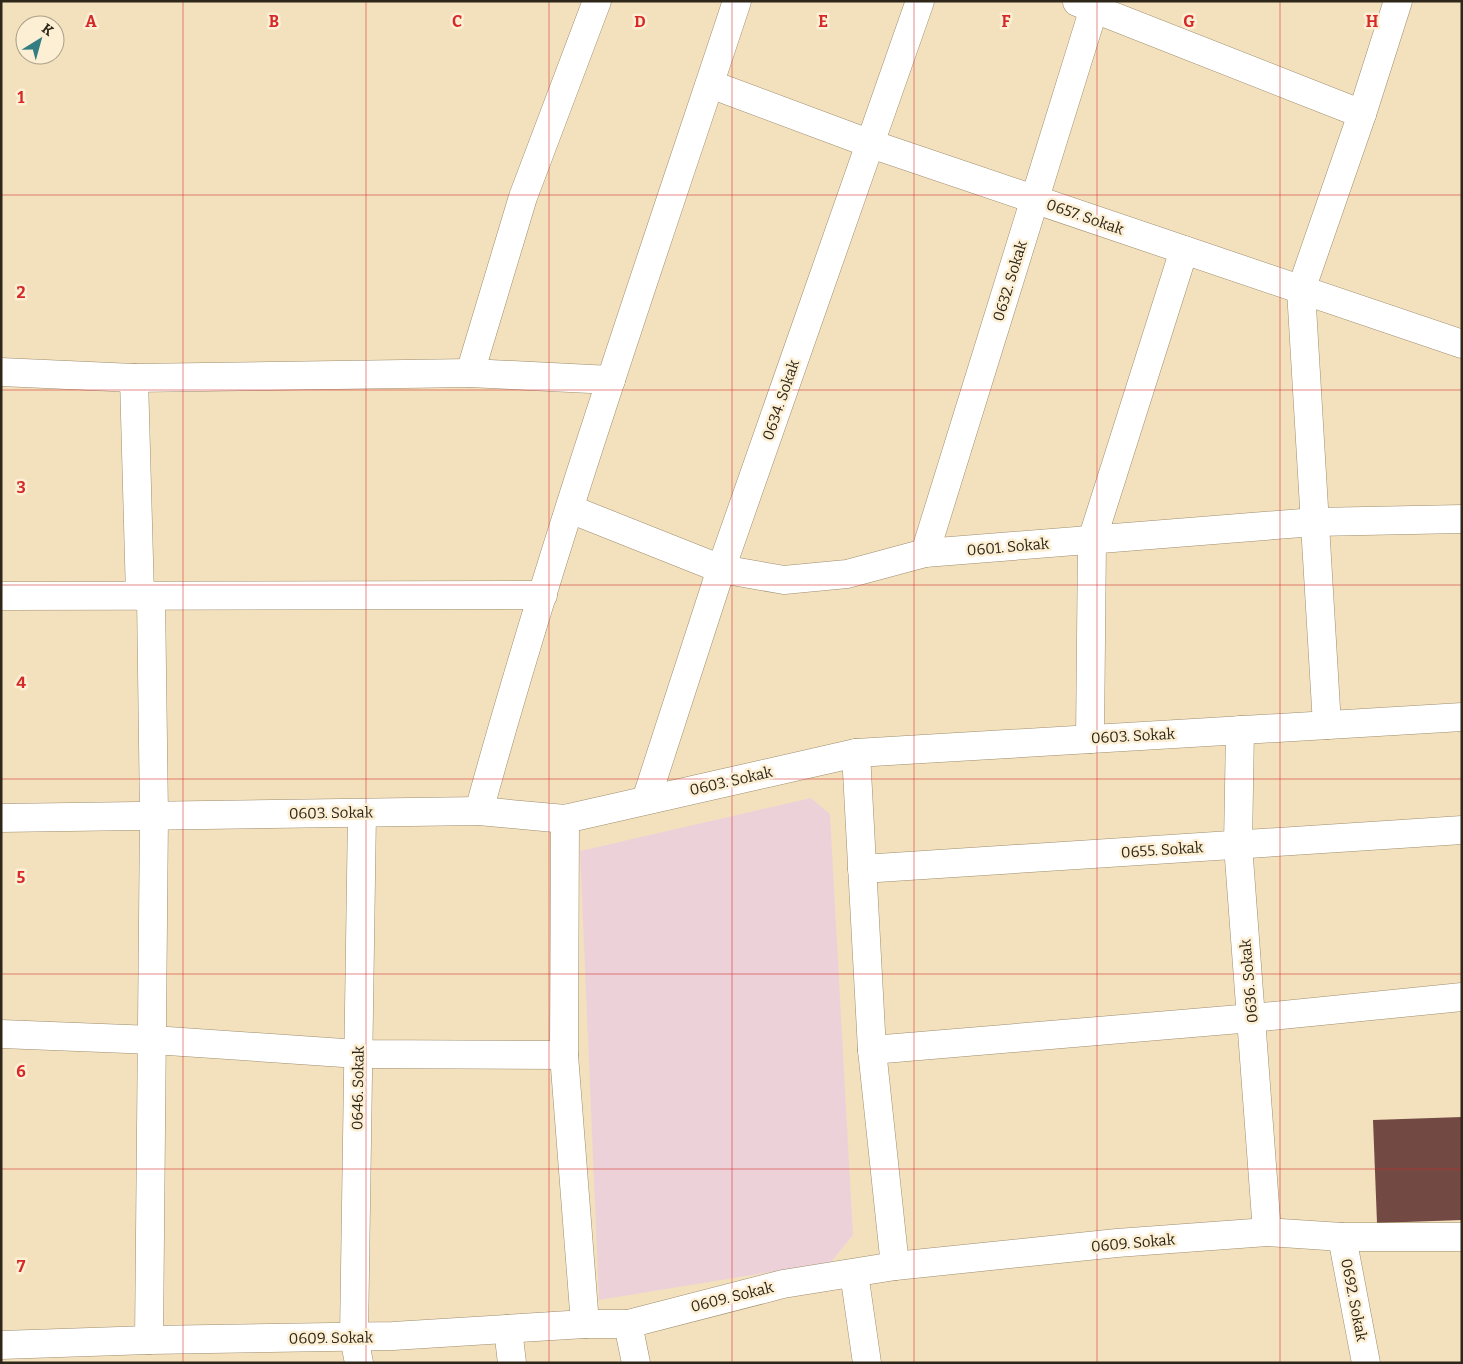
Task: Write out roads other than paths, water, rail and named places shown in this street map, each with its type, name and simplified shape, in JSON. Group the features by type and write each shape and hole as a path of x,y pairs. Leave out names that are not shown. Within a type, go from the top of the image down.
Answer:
{"street":[{"path":"470,373 523,197 597,1"},
{"path":"479,811 543,595 611,380 738,1"},
{"name":"0634. Sokak","path":"646,800 721,569 920,1"},
{"path":"1327,724 1301,290 1362,114 1398,1"},
{"path":"1085,5 1362,114"},
{"name":"0632. Sokak","path":"925,553 1035,200 1085,5"},
{"name":"0657. Sokak","path":"710,84 870,144 1462,344"},
{"path":"1090,739 1092,540 1184,250"},
{"path":"1,372 134,378 470,373 611,380"},
{"path":"134,378 154,816 153,1040 160,1347"},
{"name":"0601. Sokak","path":"570,509 721,569 784,580 847,574 925,553 1316,522 1462,519"},
{"path":"1,596 543,595"},
{"name":"0603. Sokak","path":"1,818 479,811 565,819 856,753 1462,717"},
{"name":"0636. Sokak","path":"1240,730 1238,845 1266,1232"},
{"path":"856,753 872,1050 895,1266"},
{"name":"0646. Sokak","path":"357,1350 358,1054 362,813"},
{"path":"565,819 564,1055 585,1324"},
{"name":"0655. Sokak","path":"862,869 1462,830"},
{"path":"872,1050 1252,1018 1462,997"},
{"path":"1,1034 153,1040 358,1054 564,1055"},
{"name":"0609. Sokak","path":"3,1351 78,1353 160,1347 264,1351 357,1350 508,1328 628,1324 783,1284 895,1266 1117,1243 1266,1232 1342,1237 1462,1237"},
{"name":"0692. Sokak","path":"1342,1237 1366,1363"},
{"path":"854,1273 866,1363"},
{"path":"628,1324 636,1363"},
{"path":"508,1328 512,1363"}]}
